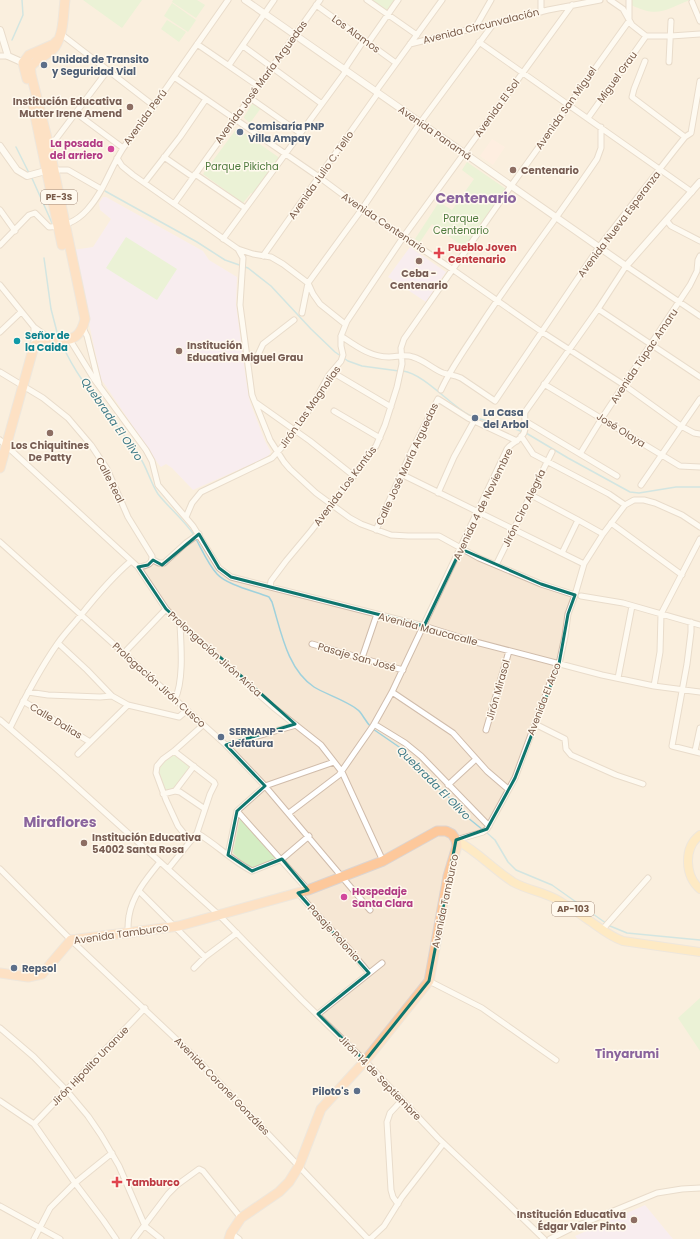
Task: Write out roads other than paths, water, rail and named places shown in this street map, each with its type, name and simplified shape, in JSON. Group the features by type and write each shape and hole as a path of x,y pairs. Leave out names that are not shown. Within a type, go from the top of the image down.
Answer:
{"highway":[{"path":"27,65 34,64 54,48 61,36 65,0"},
{"name":"PE-3S","path":"27,65 31,74 61,227 85,320 83,328"},
{"path":"0,468 3,443 34,346 40,340 51,338 67,340 76,337 83,328"},
{"name":"Avenida Tamburco","path":"0,973 28,977 42,974 71,940 173,926 219,915 308,890 342,877 383,861 437,831 446,831 452,834 456,840 457,846 448,876 429,981 365,1061 321,1110 299,1166 289,1182 279,1192 241,1218 230,1236"}],"main road":[{"path":"700,836 692,844 688,863 690,876 700,889"},
{"name":"AP-103","path":"456,840 475,851 511,880 530,890 544,893 556,898 612,937 623,941 700,952"}],"street":[{"name":"Avenida Perú","path":"61,227 76,220 87,210 123,148 228,0"},
{"name":"Avenida Panamá","path":"245,0 626,266"},
{"path":"229,65 274,0"},
{"name":"Avenida José María Arguedas","path":"174,204 320,0"},
{"path":"367,0 417,35"},
{"path":"223,239 322,104 345,71 354,52 366,41 398,0"},
{"name":"Avenida Julio C. Tello","path":"263,256 319,177 396,63 442,0"},
{"path":"475,28 491,0"},
{"path":"541,0 541,12"},
{"path":"565,7 568,0"},
{"name":"Avenida Circunvalación","path":"410,44 541,12 600,0"},
{"path":"610,0 623,10 629,21 646,36 700,34"},
{"path":"629,21 630,0"},
{"path":"692,2 700,21"},
{"name":"Los Alamos","path":"316,5 396,63"},
{"name":"Avenida El Sol","path":"342,358 341,336 345,324 404,236 572,5"},
{"path":"670,62 672,20"},
{"name":"Avenida San Miguel","path":"402,367 401,348 404,339 452,269 629,21"},
{"path":"302,313 308,283 362,209 420,123 494,23"},
{"path":"0,30 1,40 8,56"},
{"path":"61,36 154,106"},
{"name":"Miguel Grau","path":"588,118 646,36"},
{"path":"479,42 692,192"},
{"path":"197,44 258,86"},
{"path":"243,46 322,104"},
{"path":"0,56 8,56 27,65"},
{"path":"645,61 632,97 685,137"},
{"path":"44,142 56,139 108,70"},
{"name":"Avenida Centenario","path":"174,77 319,177 362,209 404,236 542,332 624,385 681,426 694,433 700,434"},
{"name":"Avenida Nueva Esperanza","path":"448,374 461,378 495,401 599,247 685,137 691,133 700,81"},
{"path":"250,98 300,133"},
{"path":"144,182 180,136 206,99"},
{"path":"76,114 123,148"},
{"path":"441,390 448,374 497,301 557,218 600,154 601,127"},
{"path":"0,146 17,170 27,176 50,170 68,170 101,188"},
{"path":"164,157 245,208"},
{"path":"117,158 127,170 238,249 271,257 308,283 320,304 345,324"},
{"path":"521,436 525,420 525,412 598,309 626,266 700,182"},
{"path":"0,210 15,231"},
{"path":"0,245 29,215 35,213 50,227 61,227"},
{"path":"667,220 671,226 700,241"},
{"path":"238,249 243,258 240,305 252,395 266,430 284,462 302,480 331,504 354,521 376,530 399,536 439,536 461,549 541,584 578,595 632,606 700,625"},
{"name":"Avenida Túpac Amaru","path":"580,454 602,418 680,302 694,278 700,256"},
{"path":"626,266 700,316"},
{"path":"0,285 34,327 41,333 51,338"},
{"path":"598,309 700,377"},
{"path":"0,332 21,312"},
{"path":"248,361 257,357 263,344 294,320"},
{"path":"34,327 34,346"},
{"path":"83,328 87,336 99,385"},
{"path":"341,336 359,349 369,353 382,357 412,356 448,374"},
{"name":"Avenida Maucacalle","path":"67,340 150,456 158,486 186,517 196,536 219,568 227,575 240,580 424,626 559,664 654,686 700,692"},
{"name":"Jirón Las Magnolias","path":"278,453 312,406 323,386 342,358"},
{"name":"Avenida Los Kantús","path":"270,587 271,581 274,577 373,451 380,438 391,407 402,367"},
{"name":"Calle Real","path":"0,372 43,398 68,418 91,445 107,469 128,517 147,547 153,560"},
{"path":"332,372 391,407"},
{"name":"José Olaya","path":"544,384 680,466 700,467"},
{"name":"Calle José María Arguedas","path":"376,530 438,398 474,420"},
{"path":"641,485 660,455 700,399"},
{"path":"255,401 354,476"},
{"path":"334,411 380,438"},
{"path":"438,493 454,457 474,420 521,436 533,454 588,482 625,505 634,500 644,500 655,503 682,515 700,527"},
{"path":"525,420 617,476"},
{"name":"Avenida 4 de Noviembre","path":"289,813 342,772 374,725 403,670 507,449 521,436"},
{"name":"Prolongación Jirón Arica","path":"3,443 138,567 166,609 180,624 273,707 321,745 342,772 383,861"},
{"name":"Jirón Ciro Alegría","path":"496,565 552,452"},
{"path":"186,517 192,503 201,492 255,467 278,453"},
{"path":"401,474 584,564"},
{"path":"531,495 603,534"},
{"name":"Avenida El Arco","path":"486,829 515,778 559,664 568,614 578,595 584,564 603,534 625,505"},
{"path":"562,553 578,520"},
{"path":"611,523 682,575"},
{"path":"138,567 148,565 153,560 162,564 164,563 196,536"},
{"path":"654,686 660,652 660,614 700,539"},
{"name":"Prologación Jirón Cusco","path":"0,542 226,746 289,813 370,910"},
{"path":"10,728 43,665 58,643 115,574 131,561"},
{"path":"618,678 632,606"},
{"path":"124,653 166,609"},
{"path":"362,658 377,614"},
{"path":"691,622 683,689 672,746 697,752 700,728"},
{"path":"174,699 178,691 180,677 180,624"},
{"path":"58,643 112,696 128,705 179,717 187,710"},
{"name":"Pasaje San José","path":"312,644 403,670"},
{"name":"Jirón Mirasol","path":"486,730 509,651"},
{"path":"28,692 48,695 85,697 112,696"},
{"path":"392,692 453,733 487,771 508,789"},
{"name":"Calle Dalias","path":"23,701 90,742"},
{"path":"78,754 128,705"},
{"name":"Jirón 14 de Septiembre","path":"0,720 86,794 219,915 365,1061 444,1144 544,1239"},
{"path":"535,724 564,739 566,749 571,755 616,775 643,784"},
{"path":"190,841 178,826 163,794 156,774 157,766 163,759 203,725"},
{"path":"226,746 296,725"},
{"path":"374,725 410,747 421,756 486,829 456,840"},
{"path":"168,869 196,833 214,784 214,782 174,751"},
{"path":"448,785 476,759"},
{"path":"228,855 237,811 265,786 334,762"},
{"path":"175,791 194,766"},
{"path":"163,794 175,791 184,794 204,809"},
{"path":"237,811 282,859 308,890"},
{"path":"196,833 211,841 228,855 252,871 282,859 309,836"},
{"path":"128,932 129,916 133,900 149,874 160,862"},
{"name":"Avenida Coronel Gonzáles","path":"0,869 71,940 205,1067 369,1239"},
{"path":"602,930 648,878"},
{"path":"139,891 205,957"},
{"name":"Pasaje Polonia","path":"298,893 369,973"},
{"path":"194,968 205,957 237,934"},
{"path":"318,1014 382,963"},
{"path":"429,981 482,1008 556,1060"},
{"name":"Jirón Hipolito Unanue","path":"34,1124 67,1091 144,1008"},
{"path":"0,1028 34,1057 67,1091 88,1116 119,1166 145,1226 162,1239"},
{"path":"398,1204 393,1197 391,1190 386,1122 390,1113 402,1100"},
{"path":"0,1101 34,1124 74,1183 116,1239"},
{"path":"369,1239 384,1226 410,1185 444,1144"},
{"path":"34,1239 50,1208 74,1183 112,1153"},
{"path":"134,1239 176,1185 199,1169 203,1171 241,1218"},
{"path":"550,1239 572,1228 657,1193 700,1188"},
{"path":"0,1206 60,1239"},
{"path":"230,1236 238,1239"}],"waterway":[{"name":"Quebrada El Olivo","path":"12,40 23,15 22,0"},
{"name":"Quebrada El Olivo","path":"16,147 29,173"},
{"name":"Quebrada El Olivo","path":"31,176 52,223"},
{"path":"105,191 197,242 225,260 248,268 271,286 311,329 335,352 348,361 362,366 399,371"},
{"name":"Quebrada El Olivo","path":"44,258 51,309 58,336"},
{"name":"Quebrada El Olivo","path":"62,344 78,374 142,460 158,494 186,524 194,535"},
{"path":"403,371 411,373 428,383 469,415 522,432"},
{"path":"526,433 630,492 639,493 676,487 700,487"},
{"name":"Quebrada El Olivo","path":"196,539 205,557 221,578 234,585 269,597 272,602 286,649 297,670 305,679 314,687 356,709 371,727"},
{"name":"Quebrada El Olivo","path":"373,729 402,749 429,782 446,794 462,813 483,830"},
{"name":"Quebrada El Olivo","path":"486,832 495,840 508,862 516,870 552,885 610,926 627,933 700,940"}],"place":[{"name":"Unidad de Transito y Seguridad Vial","path":"44,65"},
{"name":"Institución Educativa Mutter Irene Amend","path":"130,107"},
{"name":"Comisaría PNP Villa Ampay","path":"240,132"},
{"name":"La posada del arriero","path":"111,149"},
{"name":"Centenario","path":"513,170"},
{"name":"Pueblo Joven Centenario","path":"439,253"},
{"name":"Ceba - Centenario","path":"419,261"},
{"name":"Señor de la Caida","path":"17,341"},
{"name":"Institución Educativa Miguel Grau","path":"179,351"},
{"name":"La Casa del Arbol","path":"475,418"},
{"name":"Los Chiquitines De Patty","path":"50,433"},
{"name":"SERNANP - Jefatura","path":"221,737"},
{"name":"Institución Educativa 54002 Santa Rosa","path":"84,843"},
{"name":"Hospedaje Santa Clara","path":"344,897"},
{"name":"Repsol","path":"14,968"},
{"name":"Piloto's","path":"357,1091"},
{"name":"Tamburco","path":"117,1182"},
{"name":"Institución Educativa Édgar Valer Pinto","path":"634,1220"}],"district":[{"name":"Centenario","path":"476,198"},
{"name":"Miraflores","path":"60,822"},
{"name":"Tinyarumi","path":"627,1053"}],"park label":[{"name":"Parque Pikicha","path":"242,166"},
{"name":"Parque Centenario","path":"461,224"}]}
